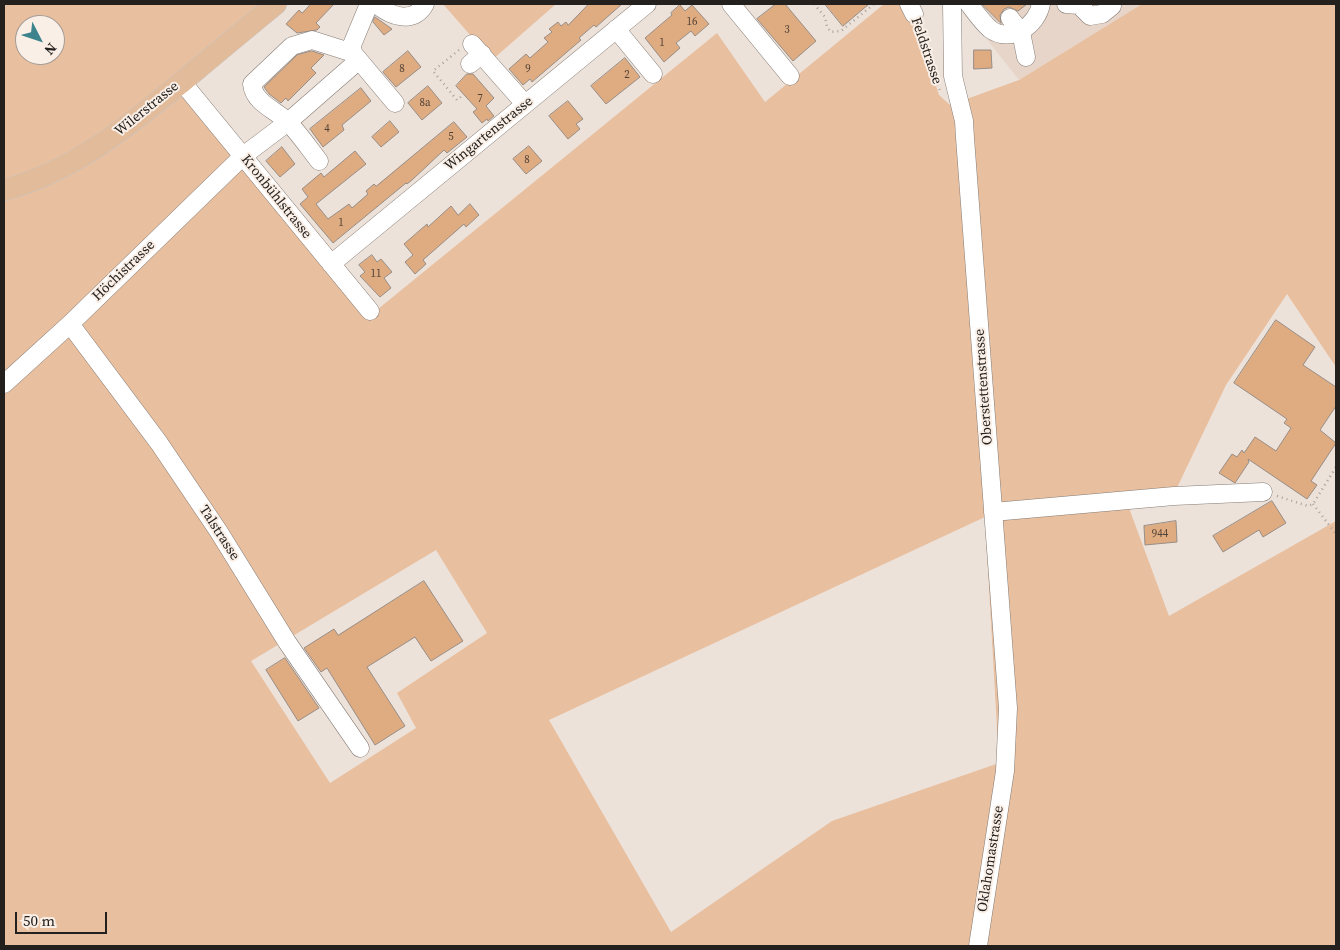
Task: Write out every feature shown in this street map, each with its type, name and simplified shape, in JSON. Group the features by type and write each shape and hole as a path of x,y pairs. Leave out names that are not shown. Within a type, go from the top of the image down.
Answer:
{"main road":[{"name":"Wilerstrasse","path":"4,190 38,179 92,151 131,124 276,4"}],"street":[{"path":"355,53 370,4"},
{"path":"376,4 389,14 402,17 415,7"},
{"name":"Wingartenstrasse","path":"331,264 647,4"},
{"path":"731,4 790,76"},
{"name":"Oberstettenstrasse","path":"952,4 953,68 964,120 1008,708 1005,771"},
{"path":"969,4 990,29 1004,35 1031,29"},
{"path":"1026,57 1031,29 1042,4"},
{"path":"1066,4 1079,6 1090,16 1102,14 1112,6"},
{"path":"1010,18 1031,29"},
{"path":"616,29 653,74"},
{"path":"319,160 288,122 262,102 252,91 252,84 292,46 312,40 355,53 395,102"},
{"name":"Höchistrasse","path":"4,384 70,324 242,156 288,122 355,53"},
{"path":"471,53 525,104"},
{"name":"Kronbühlstrasse","path":"182,82 370,312"},
{"name":"Talstrasse","path":"70,324 159,442 219,532 286,642 360,748"},
{"path":"994,512 1174,496 1263,492"},
{"name":"Oklahomastrasse","path":"978,946 1005,771"}],"path":[{"path":"814,4 825,17 827,28 831,32 841,31 874,4"},
{"name":"Feldstrasse","path":"912,9 926,41 940,92 945,93"},
{"path":"463,95 457,100 433,71 471,53"},
{"path":"1263,492 1308,506 1313,504 1336,467"},
{"path":"1313,504 1336,534"}],"shaded area":[{"path":"4,4 264,4 172,81 367,318 717,33 765,102 884,4 905,4 920,36 939,95 950,105 1019,80 1142,4 1336,4 1336,367 1287,294 1226,385 1174,494 1126,500 1169,616 1336,521 1336,946 4,946","holes":["985,517 999,763 832,821 671,932 549,720","436,550 487,633 397,693 416,728 330,783 251,661"]},
{"path":"443,4 556,4 492,60"},
{"path":"959,4 1142,4 1019,80"}],"building":[{"path":"311,4 334,4 316,23 320,27 317,30 297,33 286,24 299,10 302,13"},
{"path":"589,4 622,4 596,27 594,25 579,38 581,40 532,82 530,79 523,85 509,69 526,54 530,58 548,42 544,38 552,32 549,29 558,22 561,26 566,22 568,25"},
{"path":"776,4 785,4 816,41 793,61 757,19"},
{"path":"825,4 869,4 843,26"},
{"path":"982,4 1027,4 1018,11 1009,7 1004,9 1000,15 1001,23"},
{"path":"680,5 685,11 692,5 709,24 695,36 691,31 676,43 680,48 664,62 645,38 672,15 671,13"},
{"path":"375,17 392,29 384,35 373,22"},
{"path":"974,50 991,50 992,68 974,69"},
{"path":"312,51 324,55 311,68 316,73 288,101 286,98 281,103 269,94 264,87 297,55"},
{"path":"408,51 421,67 396,87 383,72"},
{"path":"625,58 640,77 606,104 591,86"},
{"path":"467,74 473,74 494,98 486,106 494,116 488,121 487,119 482,123 473,112 477,109 456,86"},
{"path":"428,86 442,103 422,120 408,103"},
{"path":"361,88 371,101 342,125 344,130 323,147 310,129"},
{"path":"568,101 583,119 576,124 580,129 568,139 549,116"},
{"path":"390,121 399,132 381,147 372,137"},
{"path":"454,122 467,137 447,153 444,150 412,180 333,243 300,204 308,197 302,189 321,173 324,177 355,151 366,164 316,204 328,219 349,204 352,208 368,194 366,191 374,184 376,186"},
{"path":"529,146 542,161 526,174 513,159"},
{"path":"282,147 295,164 280,177 266,161"},
{"path":"470,204 479,215 466,227 464,224 423,260 426,264 415,274 405,262 413,255 404,244 427,224 428,227 451,206 458,215"},
{"path":"372,255 377,262 381,259 392,272 384,278 391,288 380,297 360,276 365,272 359,265"},
{"path":"1276,320 1315,347 1303,365 1336,387 1336,406 1320,430 1336,443 1311,481 1317,485 1307,499 1248,459 1249,462 1235,483 1219,473 1232,454 1237,457 1242,450 1244,453 1255,437 1276,451 1291,428 1284,423 1287,419 1234,383"},
{"path":"1272,501 1286,523 1263,537 1259,530 1223,552 1213,536"},
{"path":"1176,521 1177,542 1145,545 1144,526"},
{"path":"424,581 463,641 431,661 415,637 367,667 405,726 375,745 327,668 321,672 304,648 334,629 338,635"},
{"path":"285,658 319,708 298,721 266,670"}]}
